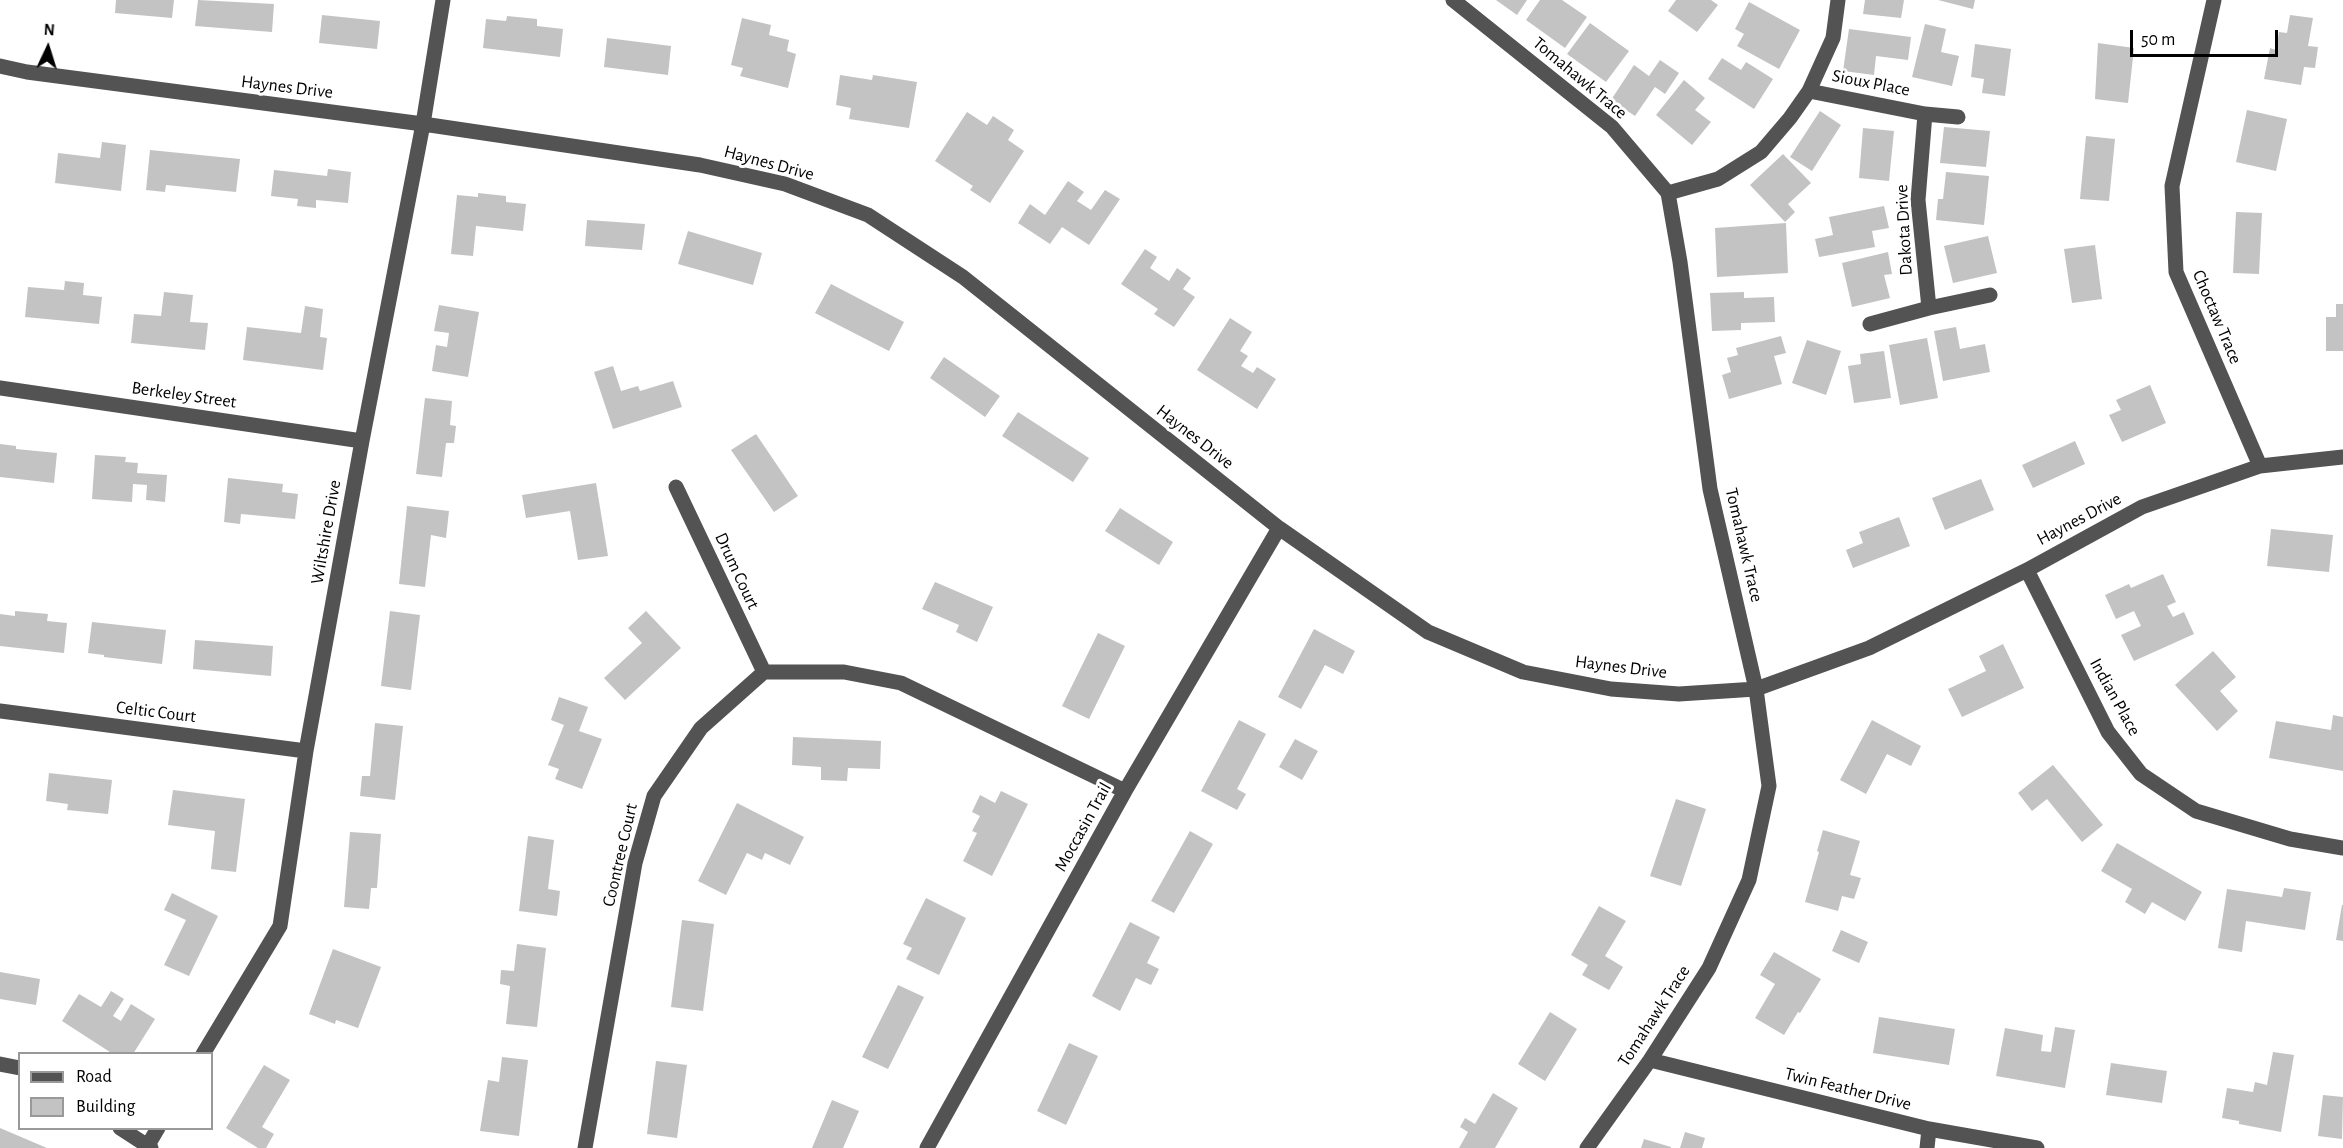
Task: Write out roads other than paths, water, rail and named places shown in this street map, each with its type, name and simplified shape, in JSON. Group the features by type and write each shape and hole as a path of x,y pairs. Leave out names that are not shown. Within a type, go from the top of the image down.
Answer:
{"street":[{"name":"Wiltshire Drive","path":"204,1052 280,926 306,751 362,441 423,124 443,0"},
{"name":"Tomahawk Trace","path":"1455,0 1612,127 1668,193 1680,262 1710,489 1756,689 1769,786 1749,880 1709,968 1650,1060 1587,1148"},
{"path":"1668,193 1718,179 1761,152 1809,91 1833,38 1838,0"},
{"name":"Choctaw Trace","path":"2214,0 2172,186 2176,272 2260,466"},
{"name":"Haynes Drive","path":"0,66 27,72 423,124 700,165 785,184 868,216 963,277 1279,528 1428,632 1523,672 1611,689 1680,694 1756,689 1869,648 2027,570 2142,507 2260,466 2343,457"},
{"name":"Sioux Place","path":"1809,91 1925,114 1958,117"},
{"name":"Dakota Drive","path":"1925,114 1918,200 1929,308"},
{"path":"1870,324 1990,295"},
{"name":"Berkeley Street","path":"0,388 362,441"},
{"name":"Drum Court","path":"676,487 764,672"},
{"name":"Moccasin Trail","path":"927,1148 1125,791 1279,528"},
{"name":"Indian Place","path":"2027,570 2108,732 2141,774 2196,811 2290,839 2343,848"},
{"path":"764,672 844,672 901,683 1125,791"},
{"name":"Coontree Court","path":"585,1148 635,863 654,796 701,728 764,672"},
{"name":"Celtic Court","path":"0,711 306,751"},
{"name":"Twin Feather Drive","path":"1650,1060 1929,1129 2037,1148"},
{"path":"0,1064 18,1068"},
{"path":"1927,1148 1929,1129"},
{"path":"123,1130 149,1147 157,1130"}]}
